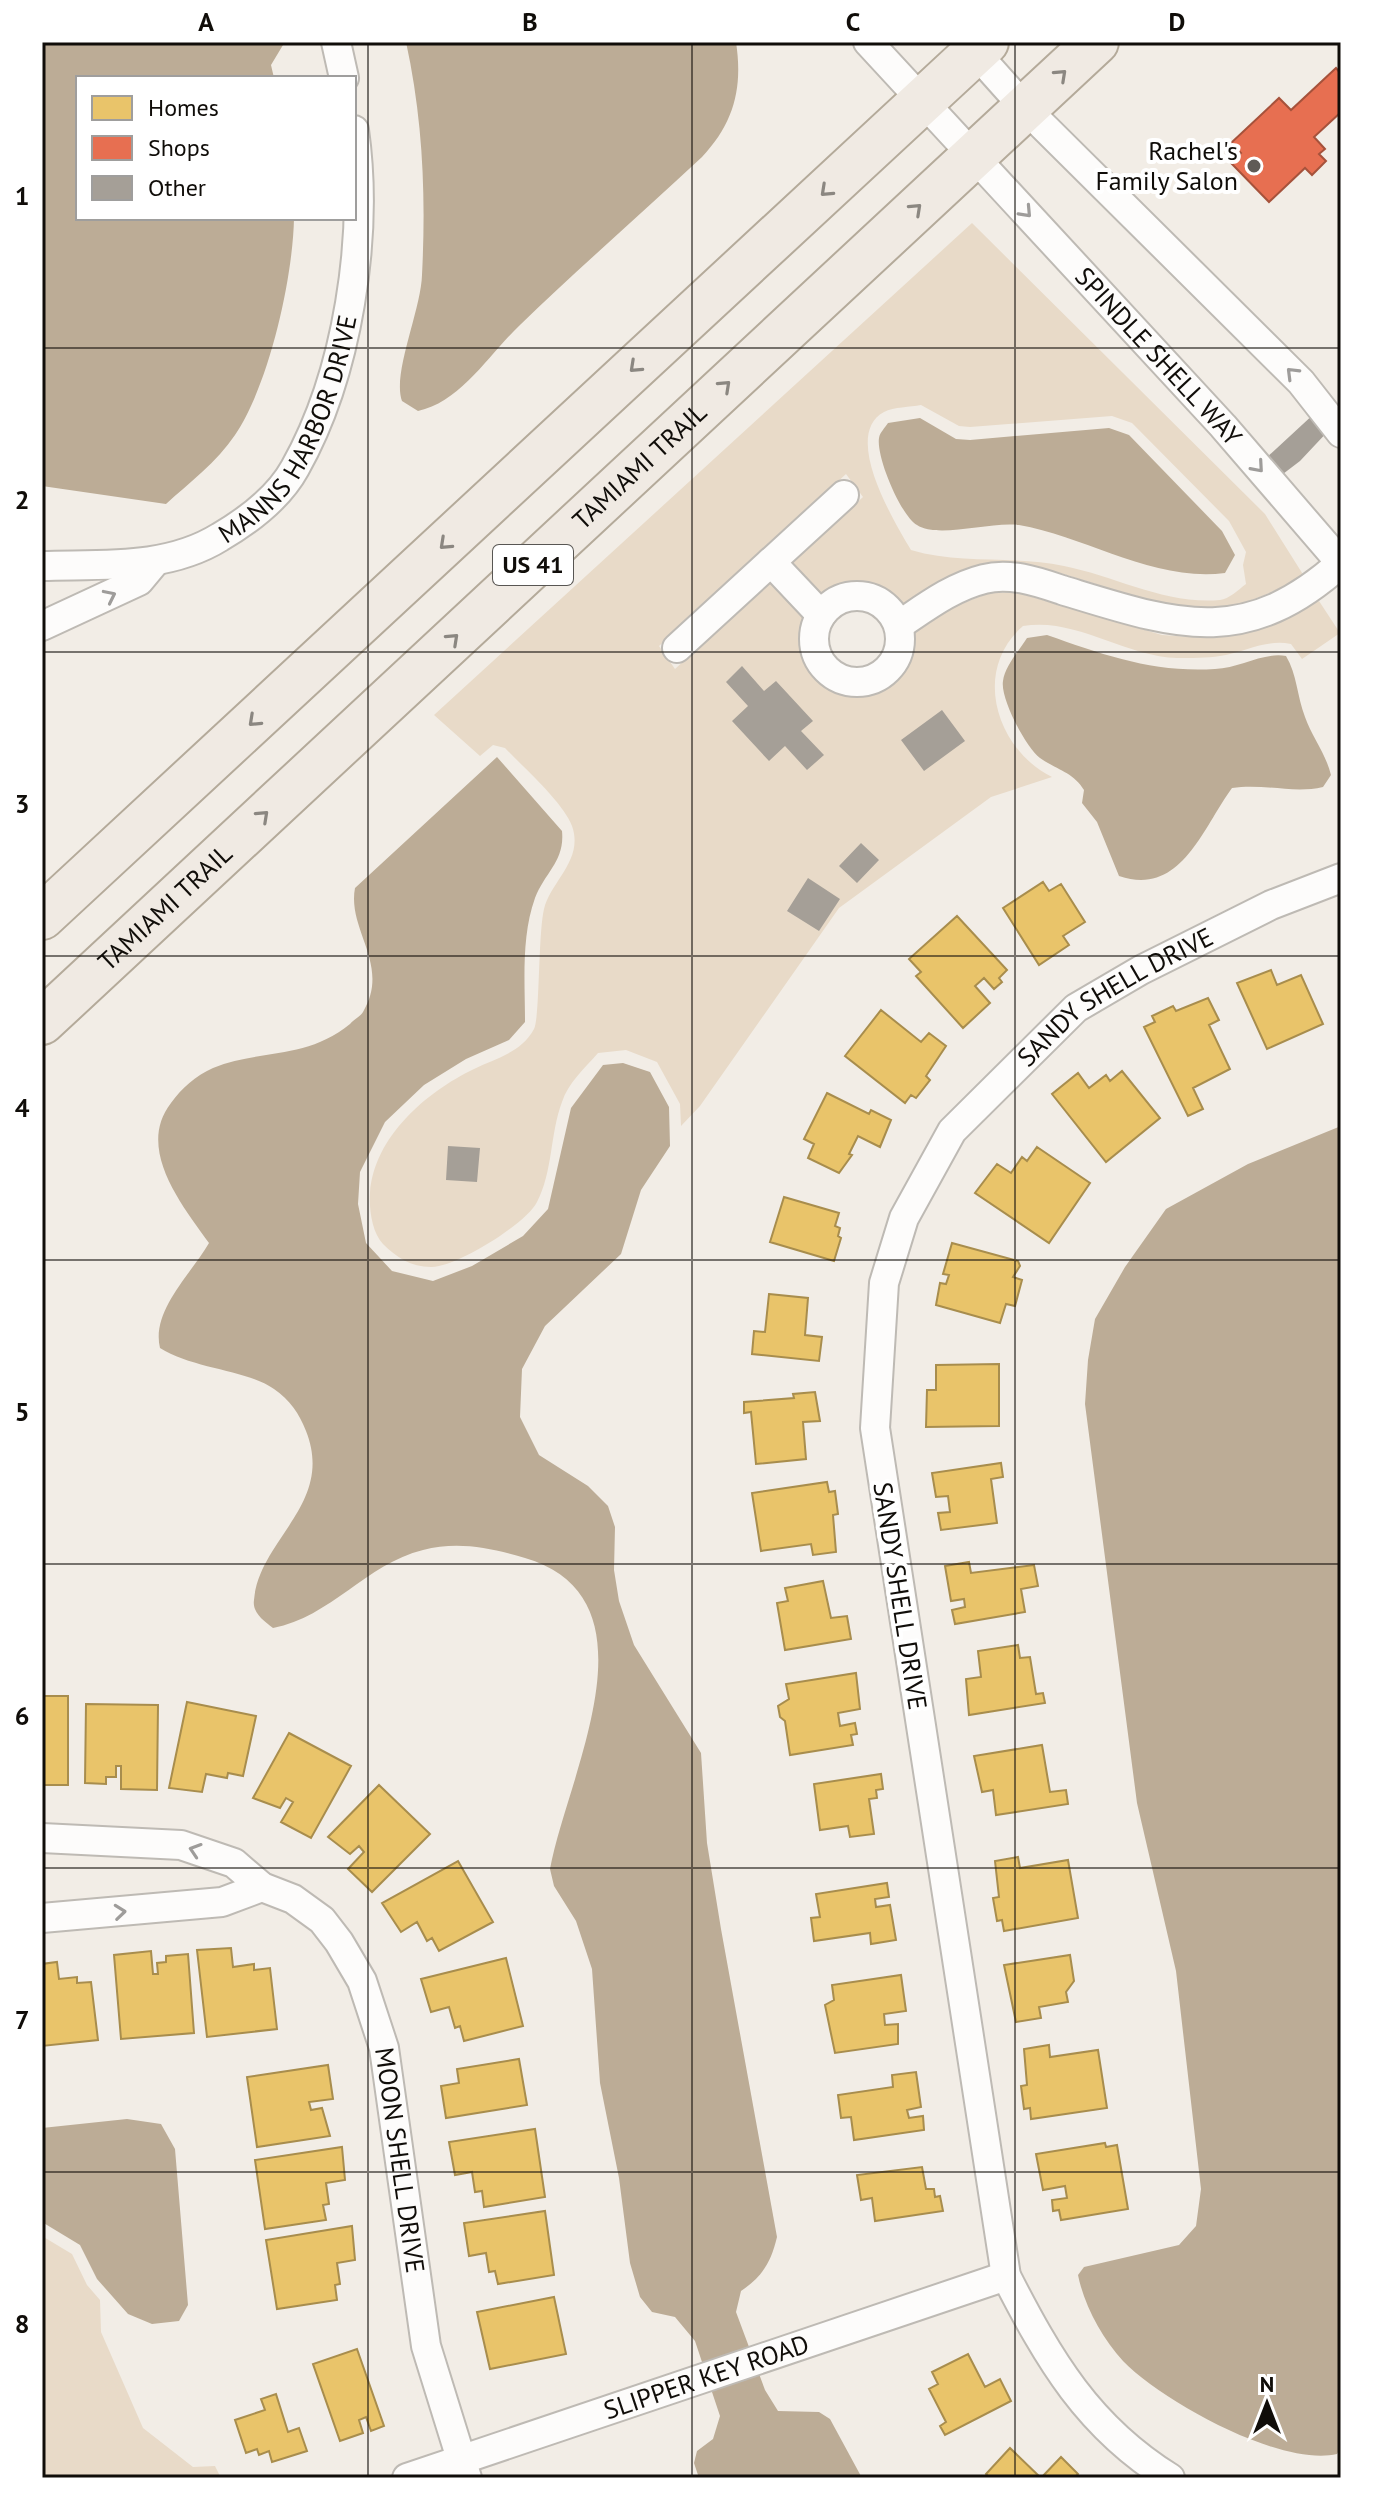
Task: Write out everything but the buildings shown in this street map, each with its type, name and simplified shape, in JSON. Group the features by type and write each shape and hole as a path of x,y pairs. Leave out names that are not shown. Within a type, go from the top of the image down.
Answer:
{"main road":[{"name":"TAMIAMI TRAIL","path":"42,1022 1096,42"},
{"name":"US 41","path":"42,917 923,101 976,45"}],"street":[{"path":"336,42 344,76"},
{"name":"SPINDLE SHELL WAY","path":"868,42 1223,426 1341,563"},
{"path":"976,45 1025,108 1301,382 1341,433"},
{"name":"MANNS HARBOR DRIVE","path":"42,566 154,563 218,539 268,504 295,469 327,397 342,337 359,236 356,172"},
{"path":"677,648 844,495"},
{"path":"771,562 821,615"},
{"path":"42,626 139,581 154,563"},
{"path":"899,625 941,596 986,578 1016,577 1166,621 1206,624 1237,620 1313,588 1341,563"},
{"path":"856,595 882,604 899,625 899,652 894,664 875,679 850,682 836,678 817,656 814,642 821,615 843,598 856,595"},
{"name":"SANDY SHELL DRIVE","path":"1170,2478 1141,2460 1086,2409 1045,2352 1006,2276 875,1428 884,1283 904,1218 952,1131 1076,1008 1141,970 1271,905 1341,878"},
{"name":"MOON SHELL DRIVE","path":"42,1838 181,1845 234,1863 262,1887 293,1899 322,1920 362,1981 376,2014 384,2048 426,2346 464,2469"},
{"path":"42,1918 222,1902 262,1887"},
{"name":"SLIPPER KEY ROAD","path":"407,2478 464,2469 757,2360 1006,2276"}],"shaded area":[{"path":"42,42 282,42 271,65 274,76 76,76 76,220 294,220 293,242 277,330 258,388 235,435 202,472 166,504 42,486"},
{"path":"406,42 736,42 738,59 737,90 729,118 702,157 520,325 474,376 448,398 418,411 402,401 400,389 420,289 423,246 420,129"},
{"path":"972,223 1265,514 1304,576 1244,602 1206,609 1166,604 1038,567 1013,564 989,565 964,572 903,605 884,590 864,583 844,585 821,594 791,563 863,497 846,474 659,646 675,669 770,582 805,618 801,648 809,671 827,687 850,695 874,694 895,683 910,663 913,632 946,610 989,593 1015,592 1162,635 1205,638 1242,634 1319,601 1340,633 1302,659 1291,644 1282,643 1220,656 1177,658 1138,651 1062,627 1023,626 1007,644 998,665 995,686 997,708 1017,748 1033,765 1052,777 991,797 839,908 700,1106 681,1126 680,1104 657,1062 626,1050 598,1053 568,1088 555,1126 546,1178 530,1211 519,1222 472,1253 431,1267 404,1260 379,1239 370,1206 374,1173 392,1135 421,1104 456,1079 515,1049 534,1029 544,909 570,860 575,838 560,806 505,748 493,745 480,756 434,715","holes":["921,405 959,426 1112,416 1132,423 1229,521 1246,552 1243,565 1246,584 1223,599 1180,598 1064,566 949,557 911,550 875,480 869,459 868,439 872,423 888,410"]},
{"path":"920,418 956,439 1109,428 1129,435 1222,531 1235,555 1225,573 1199,574 1147,565 1019,525 926,529 917,525 904,510 891,485 879,447 881,432 888,423"},
{"path":"1047,635 1109,656 1193,670 1233,666 1269,656 1286,656 1305,717 1331,775 1323,787 1312,789 1232,788 1188,855 1174,868 1159,877 1140,880 1119,876 1097,822 1082,803 1084,790 1070,775 1034,753 1015,722 1003,689 1006,670 1027,638"},
{"path":"497,757 562,831 557,859 535,898 528,928 525,1022 509,1040 466,1059 424,1085 385,1122 360,1172 358,1204 366,1243 392,1271 433,1281 472,1266 523,1236 548,1209 571,1108 603,1065 623,1063 650,1072 669,1107 670,1146 641,1190 621,1254 545,1326 522,1369 520,1417 539,1455 588,1486 608,1506 615,1527 614,1570 619,1601 634,1645 701,1753 707,1843 777,2237 765,2268 741,2291 736,2312 765,2390 778,2411 819,2412 830,2419 862,2478 699,2478 694,2463 697,2451 713,2439 720,2416 695,2341 675,2317 652,2312 640,2297 630,2263 619,2178 600,2083 592,1969 576,1921 554,1886 550,1869 596,1694 598,1650 590,1611 566,1579 525,1558 487,1549 449,1546 403,1557 313,1613 273,1628 257,1613 254,1600 268,1558 293,1520 311,1480 312,1457 306,1431 289,1402 263,1383 188,1361 160,1348 161,1320 167,1307 209,1243 166,1175 158,1138 161,1120 189,1083 213,1068 317,1043 362,1014 370,995 372,979 371,963 354,903 355,888"},
{"path":"1341,1126 1341,2447 1337,2454 1313,2455 1286,2451 1224,2428 1165,2395 1141,2377 1115,2352 1101,2332 1089,2309 1078,2275 1084,2267 1179,2245 1196,2226 1201,2189 1176,1971 1137,1803 1085,1404 1095,1319 1125,1267 1166,1209 1248,1164"},
{"path":"127,2119 161,2124 175,2149 188,2305 179,2321 152,2324 128,2314 97,2279 80,2245 42,2222 42,2128"},
{"path":"42,2236 72,2254 87,2285 100,2300 101,2332 143,2428 193,2467 215,2466 221,2478 42,2478"}],"place":[{"name":"Rachel's Family Salon","path":"1254,166"}]}
